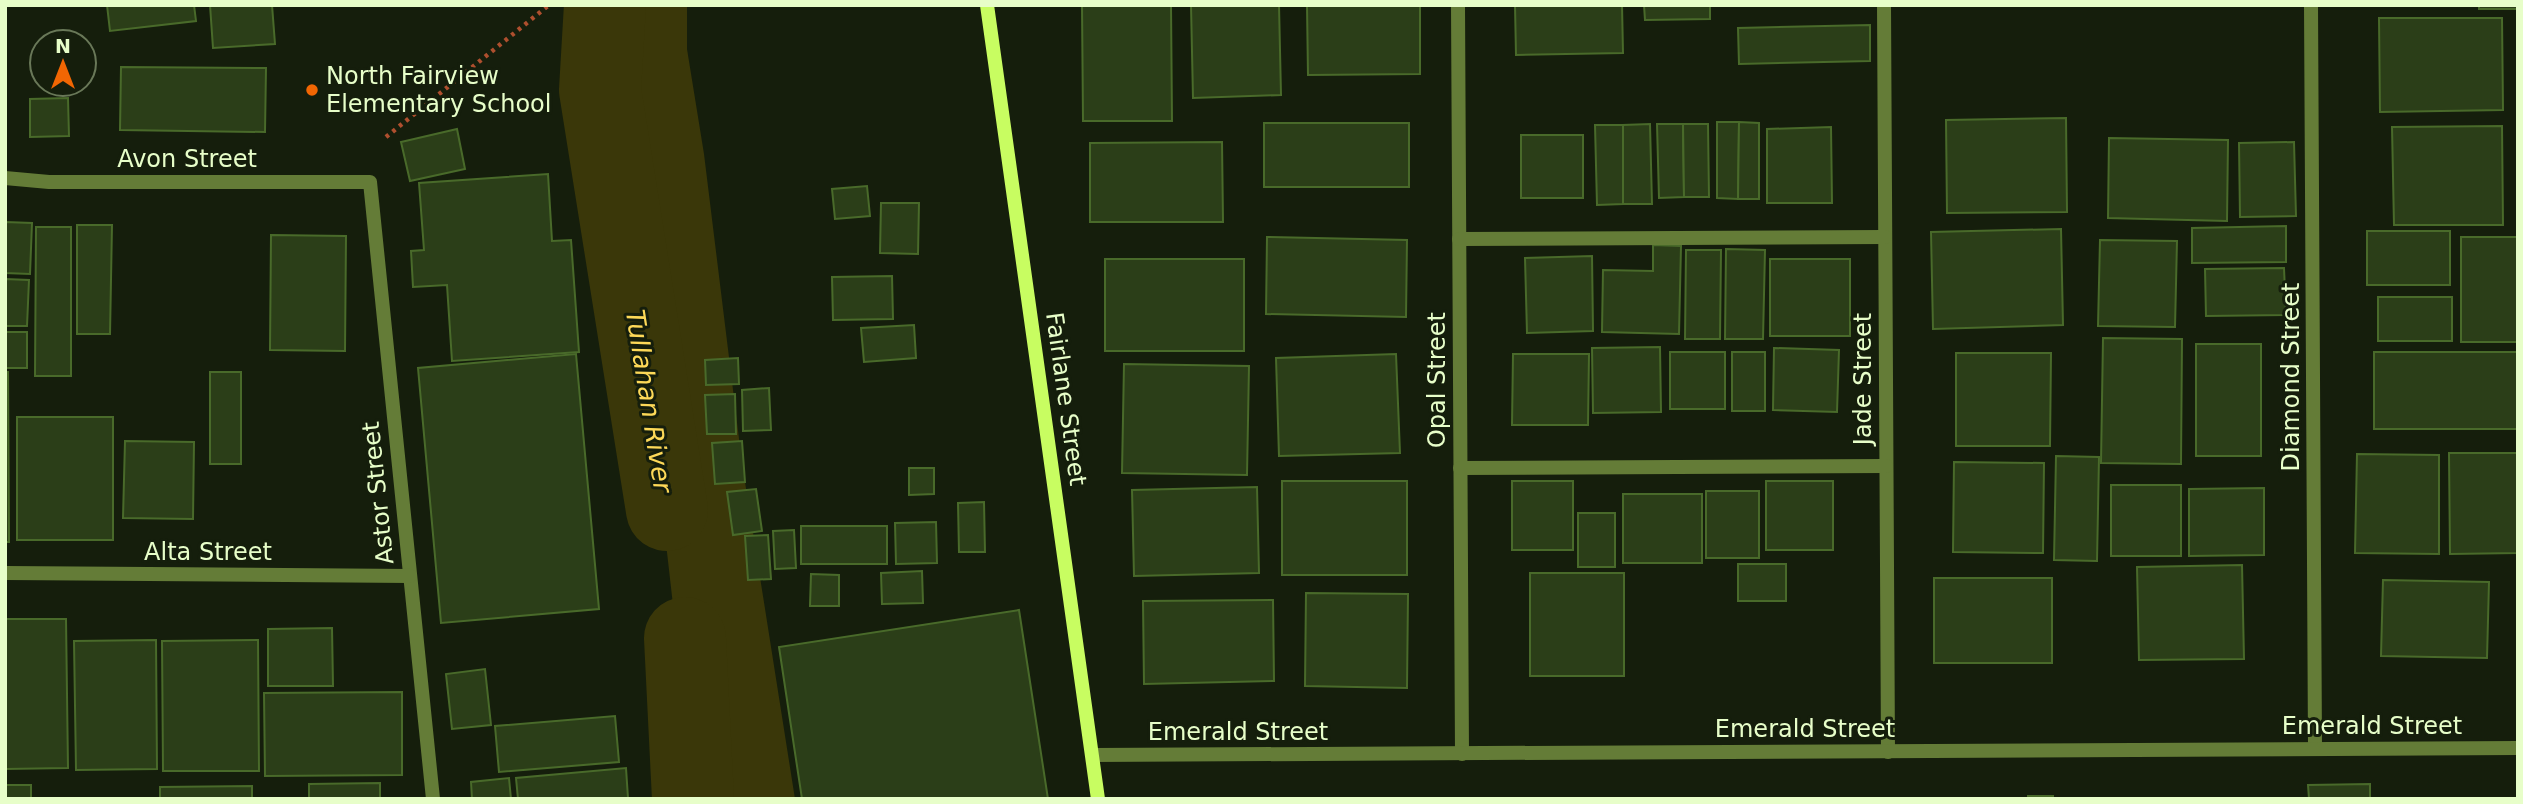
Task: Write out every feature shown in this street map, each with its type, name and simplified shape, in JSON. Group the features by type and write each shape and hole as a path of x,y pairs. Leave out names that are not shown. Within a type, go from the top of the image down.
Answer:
{"street":[{"name":"Fairlane Street","path":"987,5 1098,799"},
{"name":"Opal Street","path":"1458,5 1462,754"},
{"name":"Jade Street","path":"1884,5 1888,752"},
{"name":"Diamond Street","path":"2311,5 2315,750"},
{"name":"Avon Street","path":"5,178 49,182 370,182"},
{"name":"Astor Street","path":"370,182 433,799"},
{"path":"1459,239 1885,237"},
{"path":"1460,468 1886,466"},
{"name":"Alta Street","path":"5,573 410,576"},
{"name":"Emerald Street","path":"1093,755 2518,748"}],"path":[{"path":"386,137 549,5"}],"shaded area":[{"path":"608,5 687,5 687,49 704,154 742,463 795,799 695,799 631,235 634,180 609,89"}],"building":[{"path":"107,5 194,5 196,21 110,31"},
{"path":"210,5 272,5 275,44 213,48"},
{"path":"1082,5 1171,5 1172,121 1083,121"},
{"path":"1191,5 1279,5 1281,95 1193,98"},
{"path":"1307,5 1420,5 1420,74 1308,75"},
{"path":"1515,5 1622,5 1623,53 1516,55"},
{"path":"1644,5 1710,5 1710,19 1645,20"},
{"path":"2479,5 2518,5 2518,9 2479,9"},
{"path":"2379,18 2502,18 2503,110 2380,112"},
{"path":"1870,25 1870,61 1739,64 1738,28"},
{"path":"121,67 266,68 265,132 120,130"},
{"path":"68,98 69,136 30,137 30,99"},
{"path":"2066,118 2067,212 1947,213 1946,120"},
{"path":"1717,122 1739,122 1738,199 1717,198"},
{"path":"1739,122 1759,123 1759,199 1738,199"},
{"path":"1264,123 1409,123 1409,187 1264,187"},
{"path":"1650,124 1652,204 1623,204 1623,125"},
{"path":"1657,124 1683,124 1684,197 1659,198"},
{"path":"1683,124 1708,124 1709,197 1684,197"},
{"path":"1595,125 1623,125 1623,204 1597,205"},
{"path":"2502,126 2503,225 2394,225 2392,127"},
{"path":"1831,127 1832,203 1767,203 1767,129"},
{"path":"457,129 465,169 410,181 401,142"},
{"path":"1521,135 1583,135 1583,198 1521,198"},
{"path":"2109,138 2228,140 2227,221 2108,218"},
{"path":"1222,142 1223,222 1090,222 1090,143"},
{"path":"2294,142 2296,216 2240,217 2239,143"},
{"path":"548,174 552,241 571,240 579,352 452,361 447,285 413,287 411,251 424,250 419,183"},
{"path":"867,186 870,216 835,219 832,189"},
{"path":"881,203 919,203 918,254 880,253"},
{"path":"5,222 32,223 30,274 5,273"},
{"path":"77,225 112,225 110,334 77,334"},
{"path":"2286,226 2286,262 2192,263 2192,228"},
{"path":"36,227 71,227 71,376 35,376"},
{"path":"2061,229 2063,325 1933,329 1931,232"},
{"path":"2367,231 2450,231 2450,285 2367,285"},
{"path":"271,235 346,236 345,351 270,350"},
{"path":"1267,237 1407,240 1406,317 1266,314"},
{"path":"2461,237 2518,237 2518,342 2461,342"},
{"path":"2100,240 2177,241 2175,327 2098,326"},
{"path":"1653,245 1681,246 1679,334 1602,332 1603,270 1653,271"},
{"path":"1726,249 1765,250 1763,339 1725,339"},
{"path":"1686,250 1721,250 1720,339 1685,339"},
{"path":"1592,256 1593,331 1527,333 1525,258"},
{"path":"1105,259 1244,259 1244,351 1105,351"},
{"path":"1770,259 1850,259 1850,336 1770,336"},
{"path":"2284,268 2286,315 2206,316 2205,269"},
{"path":"892,276 893,319 833,320 832,277"},
{"path":"5,279 29,280 27,326 5,326"},
{"path":"2378,297 2452,297 2452,341 2378,341"},
{"path":"914,325 916,358 864,362 861,328"},
{"path":"5,332 27,332 27,368 5,368"},
{"path":"2103,338 2182,339 2181,464 2101,463"},
{"path":"2196,344 2261,344 2261,456 2196,456"},
{"path":"1660,347 1661,412 1593,413 1592,348"},
{"path":"1774,348 1839,350 1837,412 1773,410"},
{"path":"1670,352 1725,352 1725,409 1670,409"},
{"path":"1732,352 1765,352 1765,411 1732,411"},
{"path":"2374,352 2518,352 2518,429 2374,429"},
{"path":"1956,353 2051,353 2050,446 1956,446"},
{"path":"576,354 599,609 441,623 418,368"},
{"path":"1396,354 1400,453 1279,456 1276,358"},
{"path":"1513,354 1589,354 1588,425 1512,425"},
{"path":"738,358 739,384 706,385 705,360"},
{"path":"1124,364 1249,366 1247,475 1122,473"},
{"path":"5,372 8,372 9,542 5,542"},
{"path":"210,372 241,372 241,464 210,464"},
{"path":"769,388 771,430 743,431 742,390"},
{"path":"735,394 736,434 707,434 705,395"},
{"path":"17,417 113,417 113,540 17,540"},
{"path":"125,441 194,442 193,519 123,518"},
{"path":"742,441 745,482 715,484 712,443"},
{"path":"2449,453 2518,453 2518,553 2450,554"},
{"path":"2357,454 2439,455 2439,554 2355,553"},
{"path":"2056,456 2099,457 2097,561 2054,560"},
{"path":"1954,462 2044,463 2043,553 1953,552"},
{"path":"909,468 934,468 934,494 909,495"},
{"path":"1282,481 1407,481 1407,575 1282,575"},
{"path":"1512,481 1573,481 1573,550 1512,550"},
{"path":"1766,481 1833,481 1833,550 1766,550"},
{"path":"2111,485 2181,485 2181,556 2111,556"},
{"path":"1257,487 1259,573 1134,576 1132,490"},
{"path":"2264,488 2264,555 2189,556 2189,489"},
{"path":"756,489 762,531 733,535 727,492"},
{"path":"1706,491 1759,491 1759,558 1706,558"},
{"path":"1623,494 1702,494 1702,563 1623,563"},
{"path":"984,502 985,552 959,552 958,503"},
{"path":"1578,513 1615,513 1615,567 1578,567"},
{"path":"936,522 937,563 896,564 895,523"},
{"path":"801,526 887,526 887,564 801,564"},
{"path":"794,530 796,568 775,569 773,531"},
{"path":"768,535 771,579 748,580 745,536"},
{"path":"1738,564 1786,564 1786,601 1738,601"},
{"path":"2242,565 2244,659 2139,660 2137,567"},
{"path":"922,571 923,603 882,604 881,573"},
{"path":"1530,573 1624,573 1624,676 1530,676"},
{"path":"811,574 839,575 839,606 810,606"},
{"path":"1934,578 2052,578 2052,663 1934,663"},
{"path":"2383,580 2489,582 2487,658 2381,656"},
{"path":"1306,593 1408,594 1407,688 1305,686"},
{"path":"1273,600 1274,681 1144,684 1143,601"},
{"path":"1019,610 1048,799 802,799 779,647"},
{"path":"5,619 66,619 68,768 5,769"},
{"path":"332,628 333,686 268,686 268,629"},
{"path":"156,640 157,769 76,770 74,641"},
{"path":"258,640 259,771 163,771 162,641"},
{"path":"485,669 491,725 452,729 446,674"},
{"path":"402,692 402,775 265,776 264,693"},
{"path":"615,716 619,762 499,772 495,726"},
{"path":"626,768 628,798 518,799 516,778"},
{"path":"509,778 511,799 472,799 471,782"},
{"path":"380,783 380,799 309,799 309,784"},
{"path":"2370,784 2370,799 2309,799 2308,785"},
{"path":"5,785 31,785 31,799 5,799"},
{"path":"252,786 252,799 160,799 160,787"},
{"path":"2028,796 2053,796 2053,799 2028,799"}],"waterway":[{"name":"Tullahan River","path":"605,5 600,90 667,510"},
{"name":"Tullahan River","path":"685,638 693,799"}],"place":[{"name":"North Fairview Elementary School","path":"312,90"}]}
